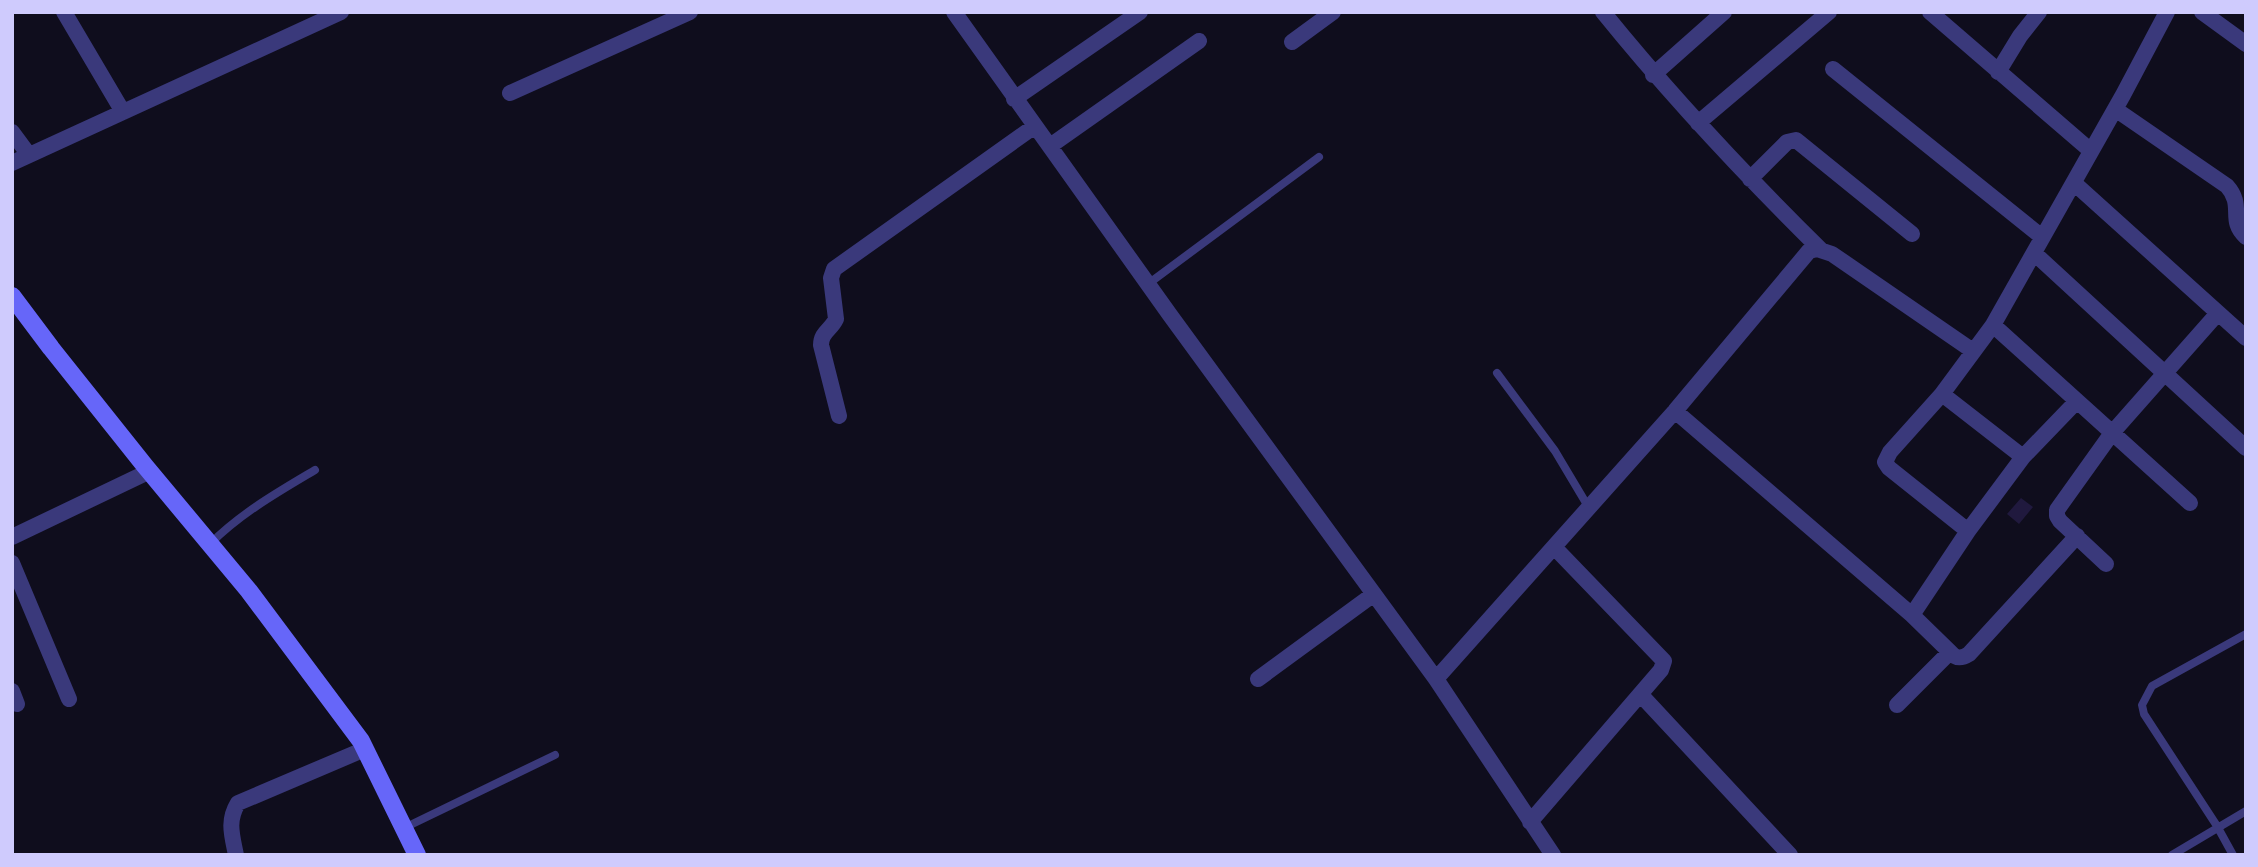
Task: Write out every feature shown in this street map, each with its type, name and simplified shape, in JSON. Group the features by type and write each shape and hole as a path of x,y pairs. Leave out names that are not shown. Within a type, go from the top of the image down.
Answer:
{"street":[{"path":"64,12 123,112"},
{"path":"12,163 341,12"},
{"path":"510,93 690,12"},
{"path":"954,12 1014,99 1436,679 1553,855"},
{"path":"1014,99 1140,12"},
{"path":"1292,42 1333,12"},
{"path":"1603,12 1653,75 1821,250"},
{"path":"1653,75 1724,12"},
{"path":"1930,12 2091,151"},
{"path":"1998,72 2020,36 2039,12"},
{"path":"1968,531 1885,462 1889,452 1942,394 1993,325 2167,12"},
{"path":"2202,12 2246,44"},
{"path":"1698,123 1817,16"},
{"path":"1050,146 1199,41"},
{"path":"1833,69 2042,237"},
{"path":"2115,109 2227,186 2237,203 2236,224 2246,237"},
{"path":"839,416 821,345 822,334 836,319 831,278 834,269 1034,126"},
{"path":"12,132 29,155"},
{"path":"1750,179 1787,142 1796,140 1912,234"},
{"path":"2074,183 2246,338"},
{"path":"1436,679 1675,411 1805,254 1817,249 1832,254 1973,352"},
{"path":"2034,253 2246,448"},
{"path":"12,296 51,348 249,591 365,749 417,855"},
{"path":"2106,564 2060,521 2057,510 2112,433 2218,313"},
{"path":"1993,325 2190,503"},
{"path":"1942,394 2023,457"},
{"path":"1912,615 1968,531 2023,457 2077,401"},
{"path":"1675,411 1912,615 1955,657 1969,654 2077,536"},
{"path":"12,537 150,471"},
{"path":"1530,822 1641,695 1661,670 1664,662 1555,548"},
{"path":"12,563 69,699"},
{"path":"1258,679 1374,594"},
{"path":"1897,705 1950,652"},
{"path":"1641,695 1790,855"},
{"path":"236,855 231,818 238,803 365,749"}],"lane":[{"path":"1148,284 1319,157"},
{"path":"1497,373 1555,451 1589,508"},
{"path":"210,544 249,510 316,470"},
{"path":"2233,855 2144,714 2142,705 2152,686 2246,634"},
{"path":"404,828 555,755"},
{"path":"2172,855 2246,811"}],"building":[{"path":"2021,498 2033,507 2019,524 2007,514"}]}
